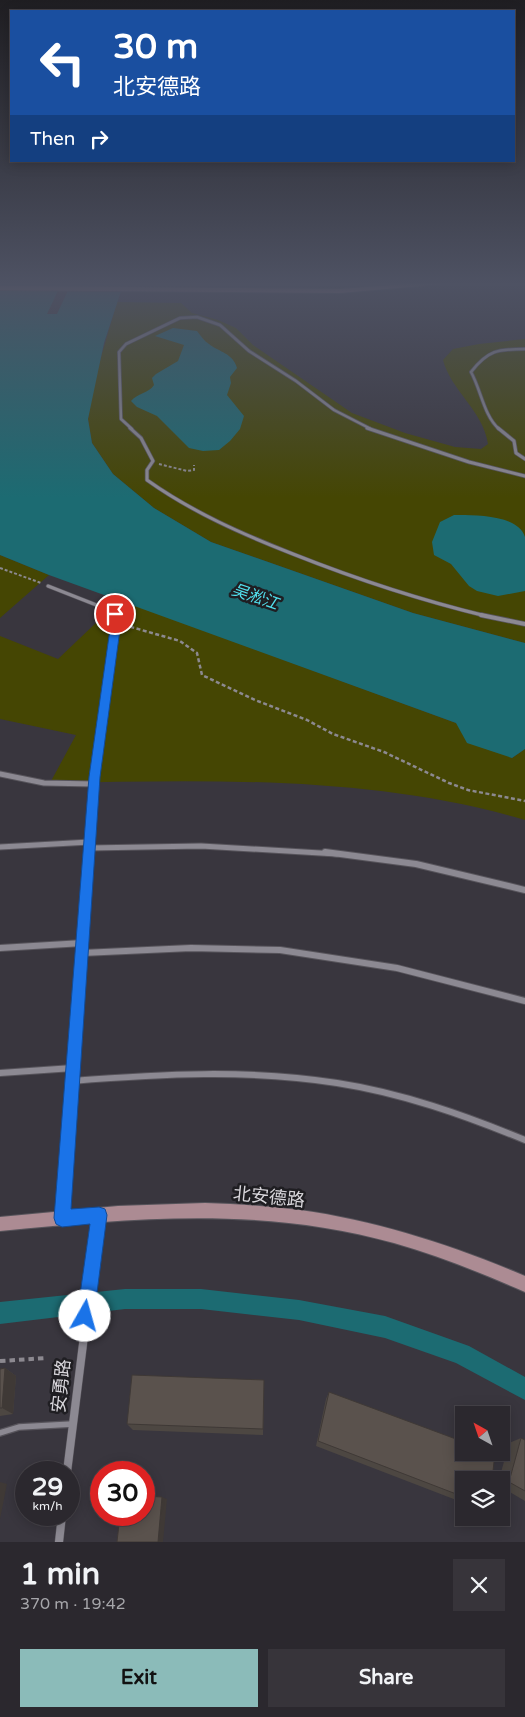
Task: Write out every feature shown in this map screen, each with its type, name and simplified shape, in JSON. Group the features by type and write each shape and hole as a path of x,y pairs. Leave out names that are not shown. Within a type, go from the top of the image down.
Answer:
{"street":[{"path":"0,774 44,784 94,784 62,1218"},
{"path":"0,847 231,845 299,848 362,855 435,867 525,890"},
{"path":"0,948 82,943"},
{"path":"82,954 190,948 280,950 397,968 462,983 525,1001"},
{"path":"0,1073 73,1068"},
{"path":"72,1081 198,1073 322,1081 448,1112 525,1140"},
{"name":"北安德路","path":"0,1224 159,1210 217,1210 328,1222 396,1236 451,1252 525,1284"},
{"name":"安勇路","path":"68,1461 99,1215"},
{"path":"59,1542 61,1526"}],"lane":[{"path":"119,354 122,376 119,399 121,419 141,438 153,461 146,470 147,480 168,496 236,531 359,579 498,619 525,624"},
{"path":"254,354 296,381 334,410 364,427 469,462 525,476"},
{"path":"486,354 471,372 480,389 484,406 493,424 514,441 516,453 525,459"},
{"path":"48,586 112,612 116,622 94,784"},
{"path":"0,1433 19,1427 73,1424"}],"path":[{"path":"153,461 187,471 194,470 194,465"},
{"path":"0,568 48,586"},
{"path":"116,622 180,641 197,653 202,675 255,700 307,720 333,734 384,752 449,783 484,793 525,801"},
{"path":"0,1361 47,1358"}],"shaded area":[{"path":"102,354 266,354 352,413 405,433 455,447 481,449 488,444 485,432 474,411 447,371 443,360 448,354 525,354 525,643 413,613 211,542 154,508 113,474 92,443 88,419 95,378"},
{"path":"0,555 49,575 0,618"},
{"path":"120,600 456,723 512,758 525,749 525,820 467,805 349,788 229,782 50,783 76,735 0,719 0,636 58,659"}],"water":[{"name":"吴淞江","path":"0,354 102,354 88,419 92,443 113,474 154,508 211,542 413,613 525,643 525,749 512,758 467,743 456,723 49,575 0,555"},
{"path":"181,354 225,354 235,363 237,368 230,377 231,383 227,395 244,416 240,429 219,450 203,451 189,448 157,416 137,407 131,401 152,388 154,385 152,378 156,374 178,361"},
{"path":"454,515 494,517 514,524 521,529 525,537 525,591 498,596 477,591 469,586 451,564 434,555 432,542 440,522"}],"building":[{"path":"5,1368 2,1408 0,1408 0,1369"},
{"path":"132,1375 264,1380 263,1429 127,1424"},
{"path":"329,1392 455,1439 455,1461 494,1461 493,1471 455,1471 455,1494 318,1441"},
{"path":"521,1438 525,1440 525,1491 510,1483"},
{"path":"155,1497 162,1497 158,1542 117,1542 119,1526 155,1526"}],"waterway":[{"path":"0,1313 125,1299 201,1299 299,1310 385,1327 461,1354 525,1389"}],"route":[{"path":"85,1316 99,1215 62,1218 94,777 116,622 115,614"}]}
